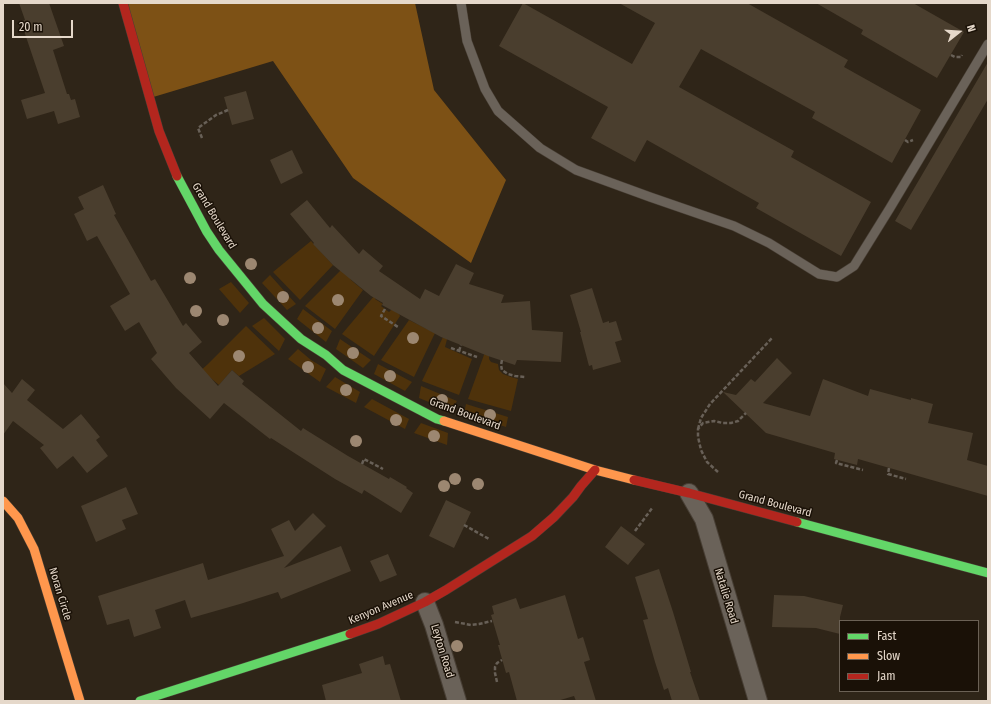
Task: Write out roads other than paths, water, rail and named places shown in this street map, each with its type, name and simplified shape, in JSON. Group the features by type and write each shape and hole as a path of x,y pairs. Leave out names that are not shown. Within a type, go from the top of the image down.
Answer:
{"street":[{"name":"Grand Boulevard","path":"123,3 159,131 176,175 207,232 219,250 263,304 301,339 326,355 343,370 438,419 595,470 689,493 988,573"},
{"name":"Kenyon Avenue","path":"140,701 333,640 378,624 425,602 532,536 554,517 595,470"},
{"name":"Natalie Road","path":"689,493 704,519 758,701"},
{"name":"Noran Circle","path":"3,501 18,518 34,549 80,701"},
{"name":"Leyton Road","path":"425,602 434,625 457,701"}],"lane":[{"path":"461,3 467,41 485,89 498,111 540,148 576,170 734,226 769,242 819,274 837,277 854,266 988,44"}]}
